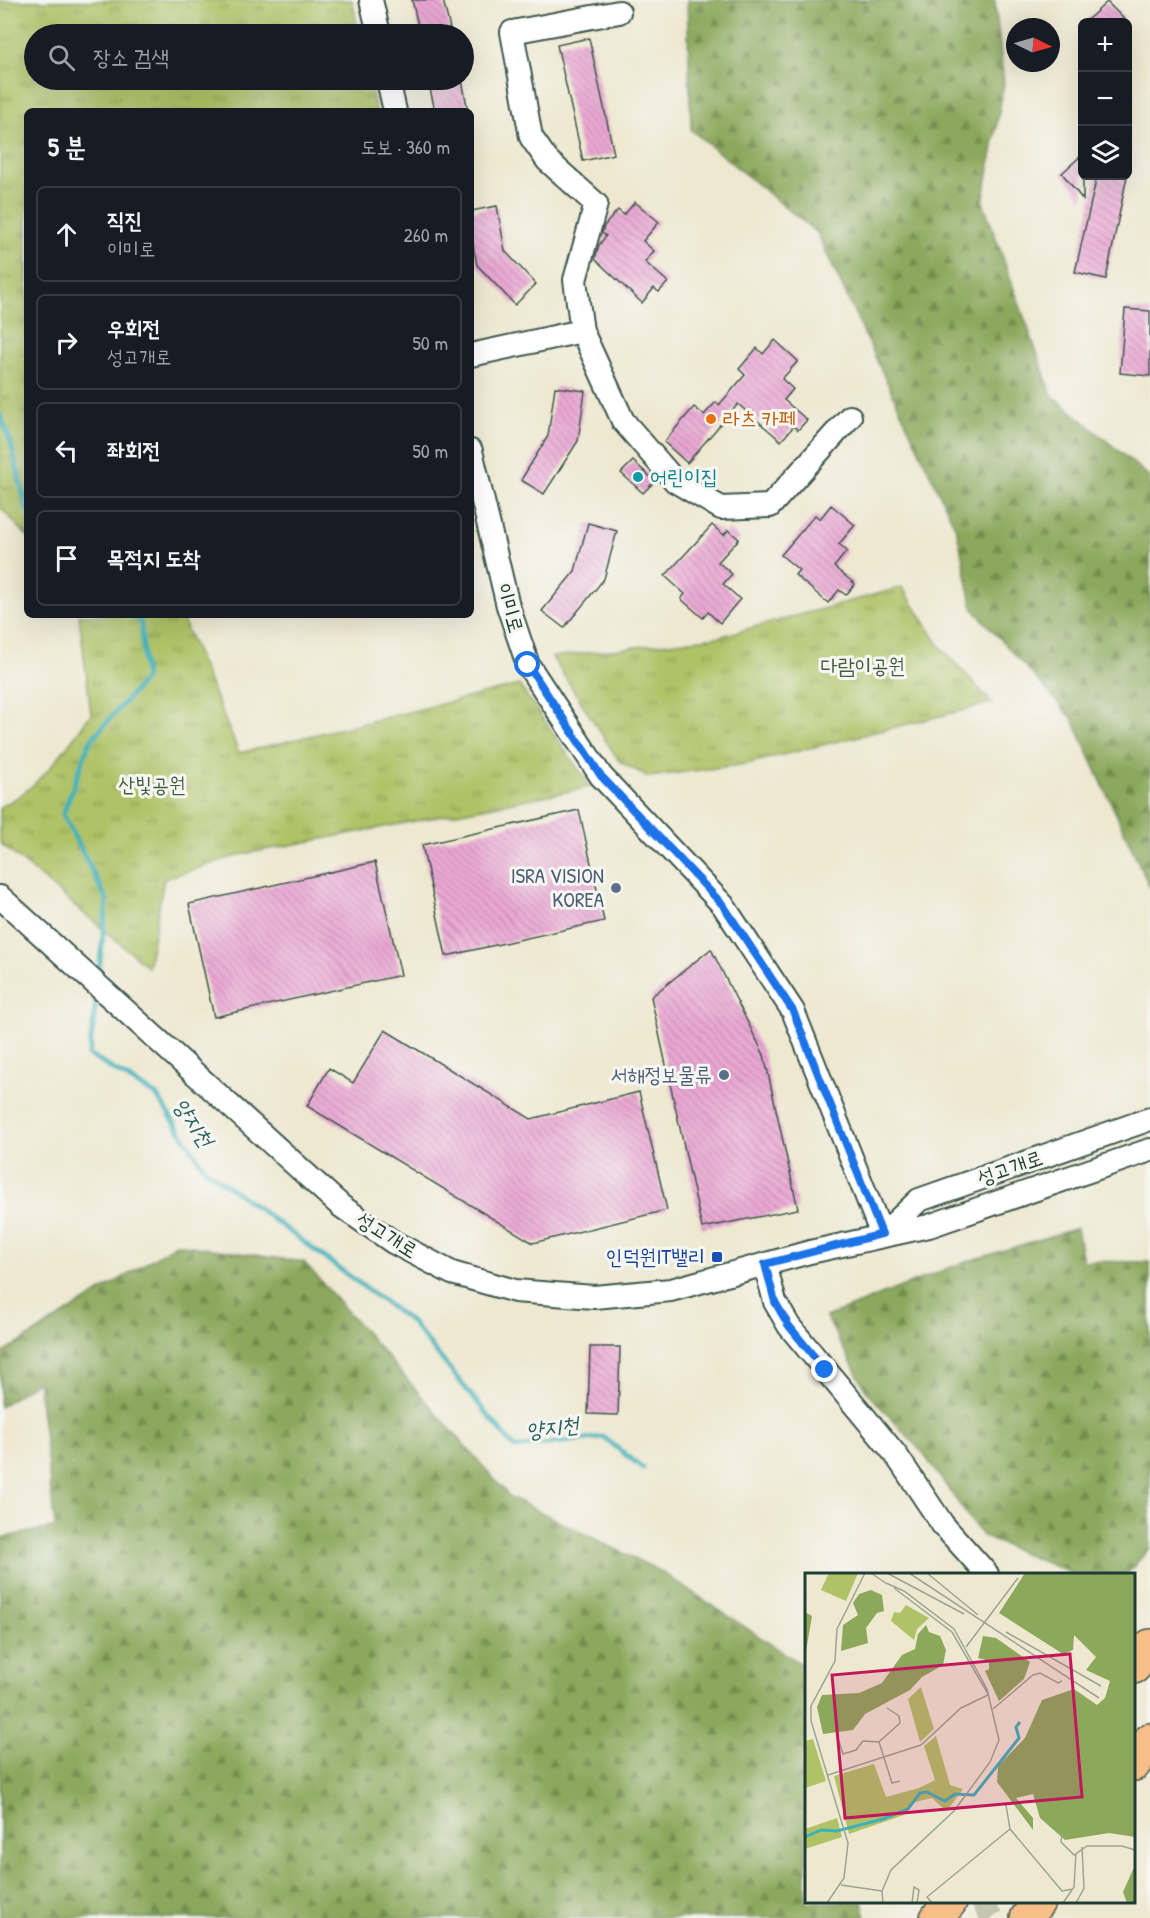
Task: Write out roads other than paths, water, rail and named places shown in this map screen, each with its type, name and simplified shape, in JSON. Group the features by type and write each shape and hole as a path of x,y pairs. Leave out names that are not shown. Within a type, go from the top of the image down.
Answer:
{"highway":[{"path":"1135,1666 1150,1646"},
{"path":"1135,1762 1150,1740"},
{"path":"937,1918 949,1903"},
{"path":"1027,1918 1037,1903"}],"street":[{"path":"371,0 377,24"},
{"path":"620,12 512,32 531,137 547,160 596,204 575,280 582,331 623,422 675,481 721,508 771,506 850,417"},
{"path":"390,90 394,108"},
{"path":"474,354 582,331"},
{"name":"이미로","path":"474,464 508,606 528,665 601,776 723,905 793,1011 882,1234"},
{"name":"성고개로","path":"0,897 341,1206 393,1242 452,1273 515,1291 594,1297 671,1290 882,1234 929,1226 1149,1151"},
{"name":"성고개로","path":"882,1234 919,1200 1150,1119"},
{"path":"765,1264 775,1302 789,1326 896,1455 943,1525 985,1573"}],"waterway":[{"name":"양지천","path":"0,415 11,443 24,498"},
{"name":"양지천","path":"98,979 107,900 63,814 90,741 145,679 141,622 135,618"},
{"name":"양지천","path":"97,994 89,1055 157,1096 205,1169 410,1321 515,1448 603,1437 643,1468"}],"tunnel":[{"path":"983,1903 992,1918"}],"place":[{"name":"라츠 카페","path":"711,419"},
{"name":"어린이집","path":"638,477"},
{"name":"ISRA VISION KOREA","path":"616,888"},
{"name":"서해정보물류","path":"724,1075"},
{"name":"인덕원IT밸리","path":"717,1257"}],"park label":[{"name":"다람이공원","path":"863,666"},
{"name":"산빛공원","path":"152,785"}]}
